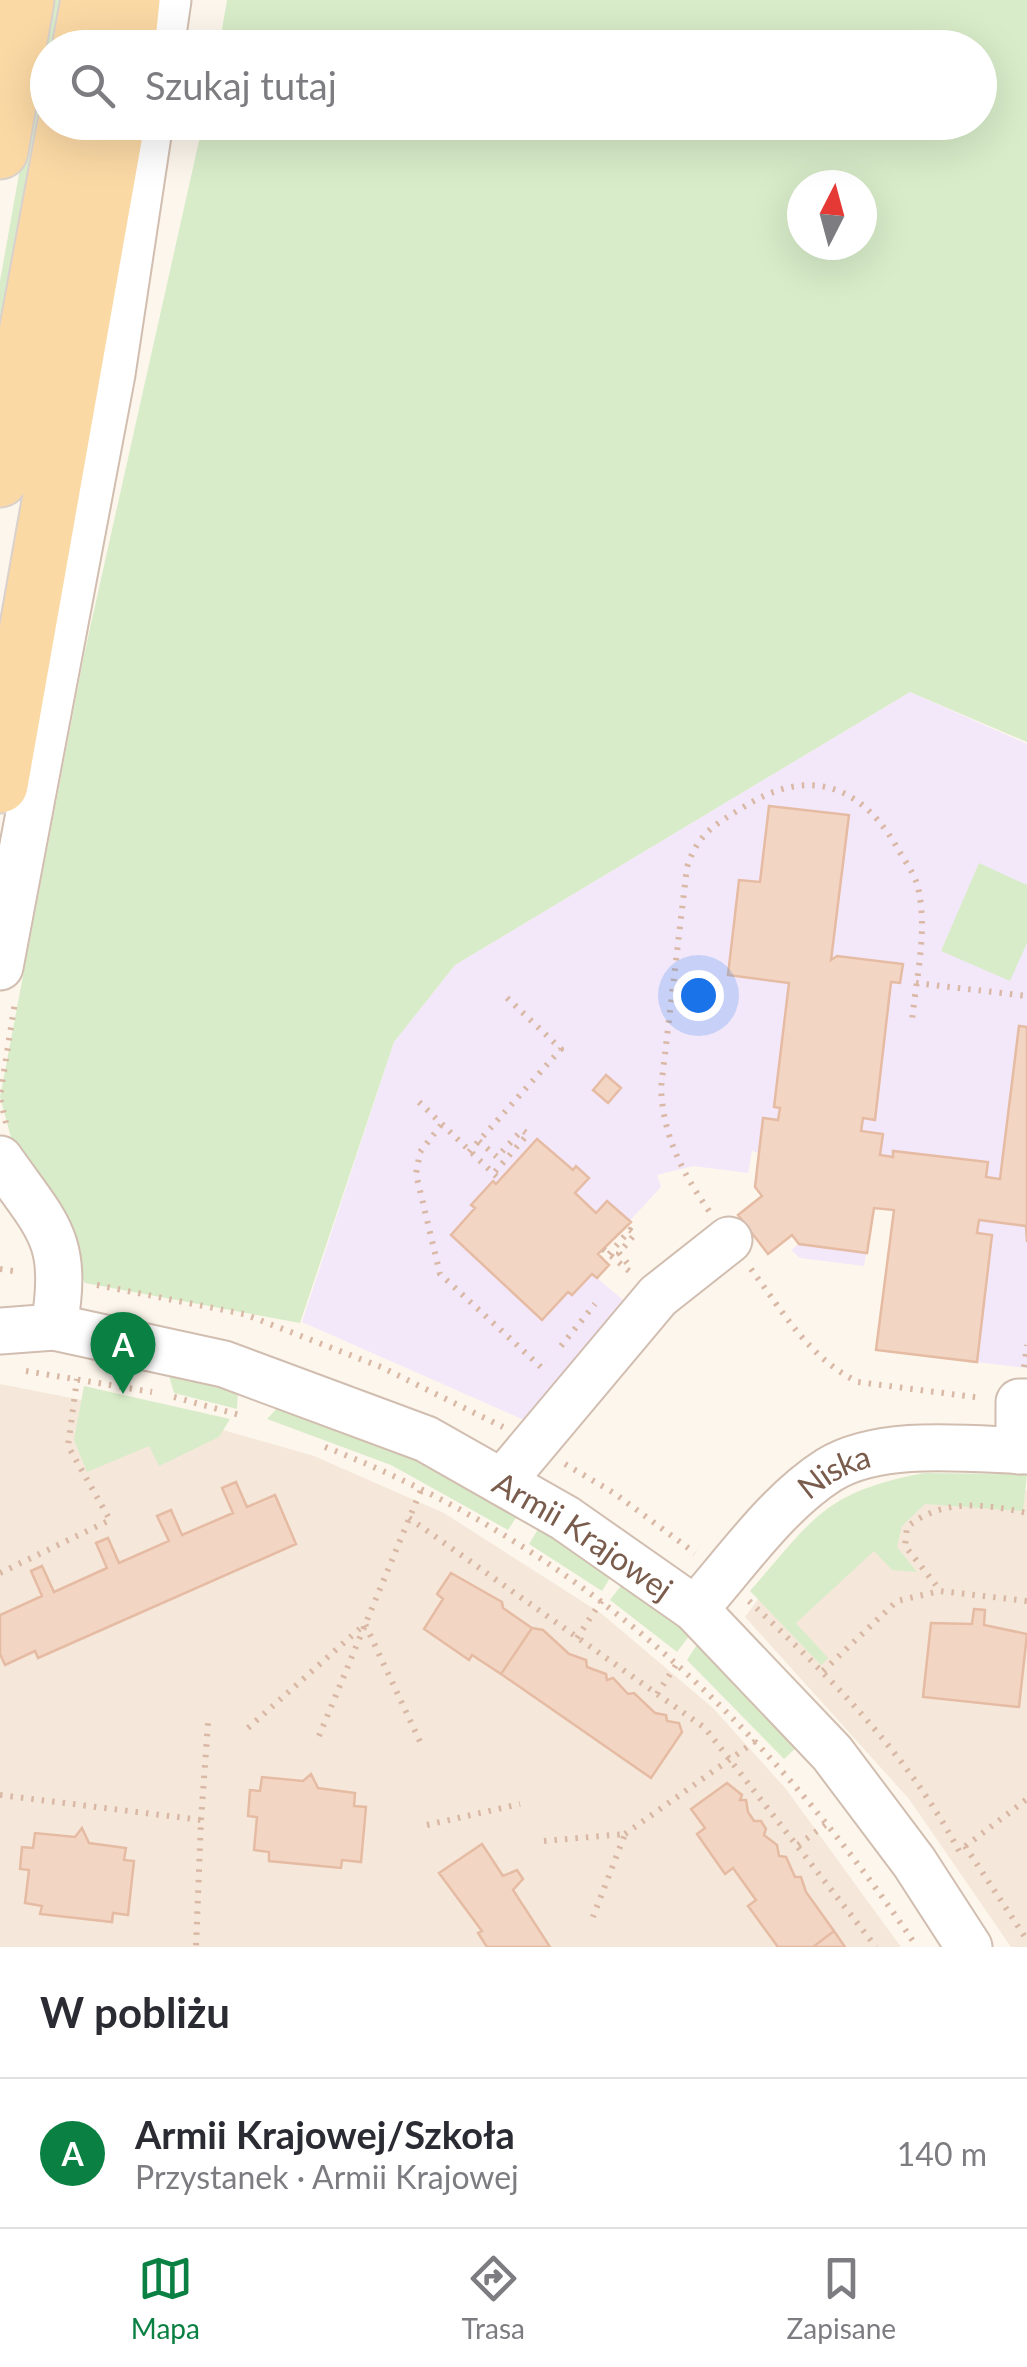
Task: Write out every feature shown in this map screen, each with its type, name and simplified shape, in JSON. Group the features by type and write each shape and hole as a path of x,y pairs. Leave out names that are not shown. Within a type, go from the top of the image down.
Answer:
{"main road":[{"path":"0,151 26,0"},
{"path":"83,30 89,0"},
{"path":"129,30 132,0"},
{"path":"0,479 63,140"},
{"path":"0,785 114,140"}],"street":[{"path":"164,30 168,0"},
{"path":"0,967 112,374 147,140"},
{"path":"0,1160 54,1239 62,1280 54,1327"},
{"path":"502,1482 658,1296 728,1240"},
{"name":"Armii Krajowej","path":"0,1302 54,1327 224,1364 426,1439 565,1518 695,1608 832,1753 914,1862 970,1947"},
{"name":"Armii Krajowej","path":"10,1350 54,1327"},
{"path":"1023,1390 1023,1451"},
{"name":"Niska","path":"695,1608 779,1514 831,1469 903,1450 1023,1451"}],"path":[{"path":"912,1021 922,916 917,882 880,820 864,803 842,791 816,786 770,790 711,825 696,842 688,867 665,1044 662,1115 680,1169 728,1240 817,1357 840,1373 858,1382 894,1388 1023,1390 1027,1345"},
{"path":"916,983 1027,996"},
{"path":"468,1152 561,1048 503,994"},
{"path":"419,1102 495,1176 528,1134 522,1130 498,1157 479,1141"},
{"path":"442,1125 416,1163 440,1274 542,1368 594,1304"},
{"path":"623,1266 606,1252 630,1230 635,1234 619,1253 635,1276"},
{"path":"10,1350 77,1379 165,1394 249,1418"},
{"path":"0,1573 110,1520 68,1446 77,1379"},
{"path":"318,1444 421,1490 515,1542 602,1600 678,1662 757,1740 829,1822 915,1946"},
{"path":"319,1736 421,1490"},
{"path":"936,1585 905,1546 907,1527 928,1510 988,1504 1027,1513"},
{"path":"409,1518 705,1728 876,1947"},
{"path":"824,1671 898,1602 940,1591 1027,1600"},
{"path":"742,1594 824,1671 940,1814 960,1851 1027,1799"},
{"path":"577,1638 602,1600"},
{"path":"248,1728 365,1624"},
{"path":"365,1624 423,1748"},
{"path":"657,1694 678,1662"},
{"path":"196,1947 208,1723"},
{"path":"544,1840 625,1834 757,1740"},
{"path":"0,1795 201,1820"},
{"path":"426,1826 520,1804"},
{"path":"798,1845 829,1822"},
{"path":"593,1917 625,1834"},
{"path":"965,1846 1027,1940"}],"shaded area":[{"path":"910,692 1027,744 1027,1368 876,1350 894,1211 874,1208 864,1266 800,1258 791,1250 799,1244 792,1236 768,1254 738,1215 762,1196 755,1187 759,1153 752,1151 748,1173 693,1166 657,1175 661,1187 599,1254 609,1265 597,1278 630,1306 533,1424 302,1322 394,1042 455,965"},
{"path":"0,1384 195,1422 314,1456 444,1513 602,1614 713,1708 786,1789 901,1947 0,1947"},
{"path":"1027,1490 1027,1947 1011,1947 909,1799 745,1617 766,1589 877,1501"}],"green space":[{"path":"50,0 66,0 60,30 45,30"},
{"path":"227,0 1027,0 1027,742 910,692 455,965 394,1042 300,1323 85,1283 13,1145 0,1097 84,655 199,140 997,140 997,30 222,30"},
{"path":"30,112 30,140 40,140 0,368 0,281"},
{"path":"979,863 1027,885 1027,943 1010,981 941,951"},
{"path":"169,1376 205,1378 238,1388 237,1409 174,1393"},
{"path":"84,1386 230,1419 219,1437 159,1466 149,1446 87,1472 74,1440"},
{"path":"280,1405 396,1450 519,1513 508,1530 391,1465 267,1419"},
{"path":"924,1473 1027,1474 1023,1511 925,1504 902,1526 897,1547 917,1572 892,1570 874,1551 796,1623 828,1658 821,1665 750,1591 807,1527 842,1499"},
{"path":"540,1526 613,1573 602,1591 529,1544"},
{"path":"623,1583 690,1635 677,1652 610,1600"},
{"path":"698,1643 798,1746 784,1759 687,1660"}],"building":[{"path":"769,806 849,815 831,960 837,956 903,964 900,983 891,982 875,1120 863,1118 861,1131 883,1134 880,1155 893,1157 893,1151 988,1162 986,1177 1000,1179 1019,1026 1027,1027 1027,1242 1026,1226 979,1220 977,1233 992,1235 977,1362 876,1350 894,1210 874,1208 867,1253 799,1244 792,1235 768,1254 738,1215 762,1196 755,1187 763,1118 778,1120 780,1108 774,1107 789,983 728,975 739,880 760,882"},
{"path":"606,1075 621,1088 608,1103 593,1090"},
{"path":"537,1139 573,1170 576,1166 589,1178 575,1193 596,1213 607,1201 631,1222 598,1254 609,1265 597,1278 592,1274 572,1295 568,1292 542,1320 451,1235 475,1208 471,1205"},
{"path":"236,1482 247,1507 275,1495 296,1544 38,1658 35,1651 5,1665 0,1654 0,1615 42,1596 31,1571 42,1566 54,1592 107,1568 96,1543 108,1538 119,1563 169,1541 157,1516 171,1510 182,1535 233,1513 222,1488"},
{"path":"451,1573 502,1602 503,1608 532,1628 501,1674 472,1655 469,1660 424,1629 443,1599 437,1594"},
{"path":"974,1609 985,1610 984,1625 1027,1634 1019,1707 923,1697 931,1623 972,1624"},
{"path":"532,1628 543,1630 569,1654 586,1660 587,1667 606,1674 607,1680 613,1678 655,1713 666,1715 667,1721 679,1723 682,1732 651,1778 501,1674"},
{"path":"311,1774 318,1788 355,1793 354,1806 366,1807 361,1862 342,1860 341,1868 269,1861 269,1852 254,1850 257,1817 248,1816 250,1790 260,1791 262,1777 303,1781"},
{"path":"727,1783 742,1795 740,1800 746,1800 754,1821 761,1821 766,1829 764,1835 777,1845 779,1856 786,1857 795,1877 801,1877 806,1892 834,1931 813,1947 778,1947 748,1906 756,1900 733,1868 725,1874 697,1834 705,1828 691,1809"},
{"path":"82,1828 89,1843 126,1848 124,1860 134,1861 128,1915 113,1913 112,1922 40,1914 42,1906 25,1903 29,1870 20,1869 22,1847 33,1848 35,1833 75,1837"},
{"path":"482,1844 503,1876 517,1870 523,1879 513,1890 550,1947 487,1947 478,1933 482,1931 439,1873"},
{"path":"834,1931 845,1947 813,1947"}],"place":[{"name":"Armii Krajowej/Szkoła","path":"123,1394"}]}
